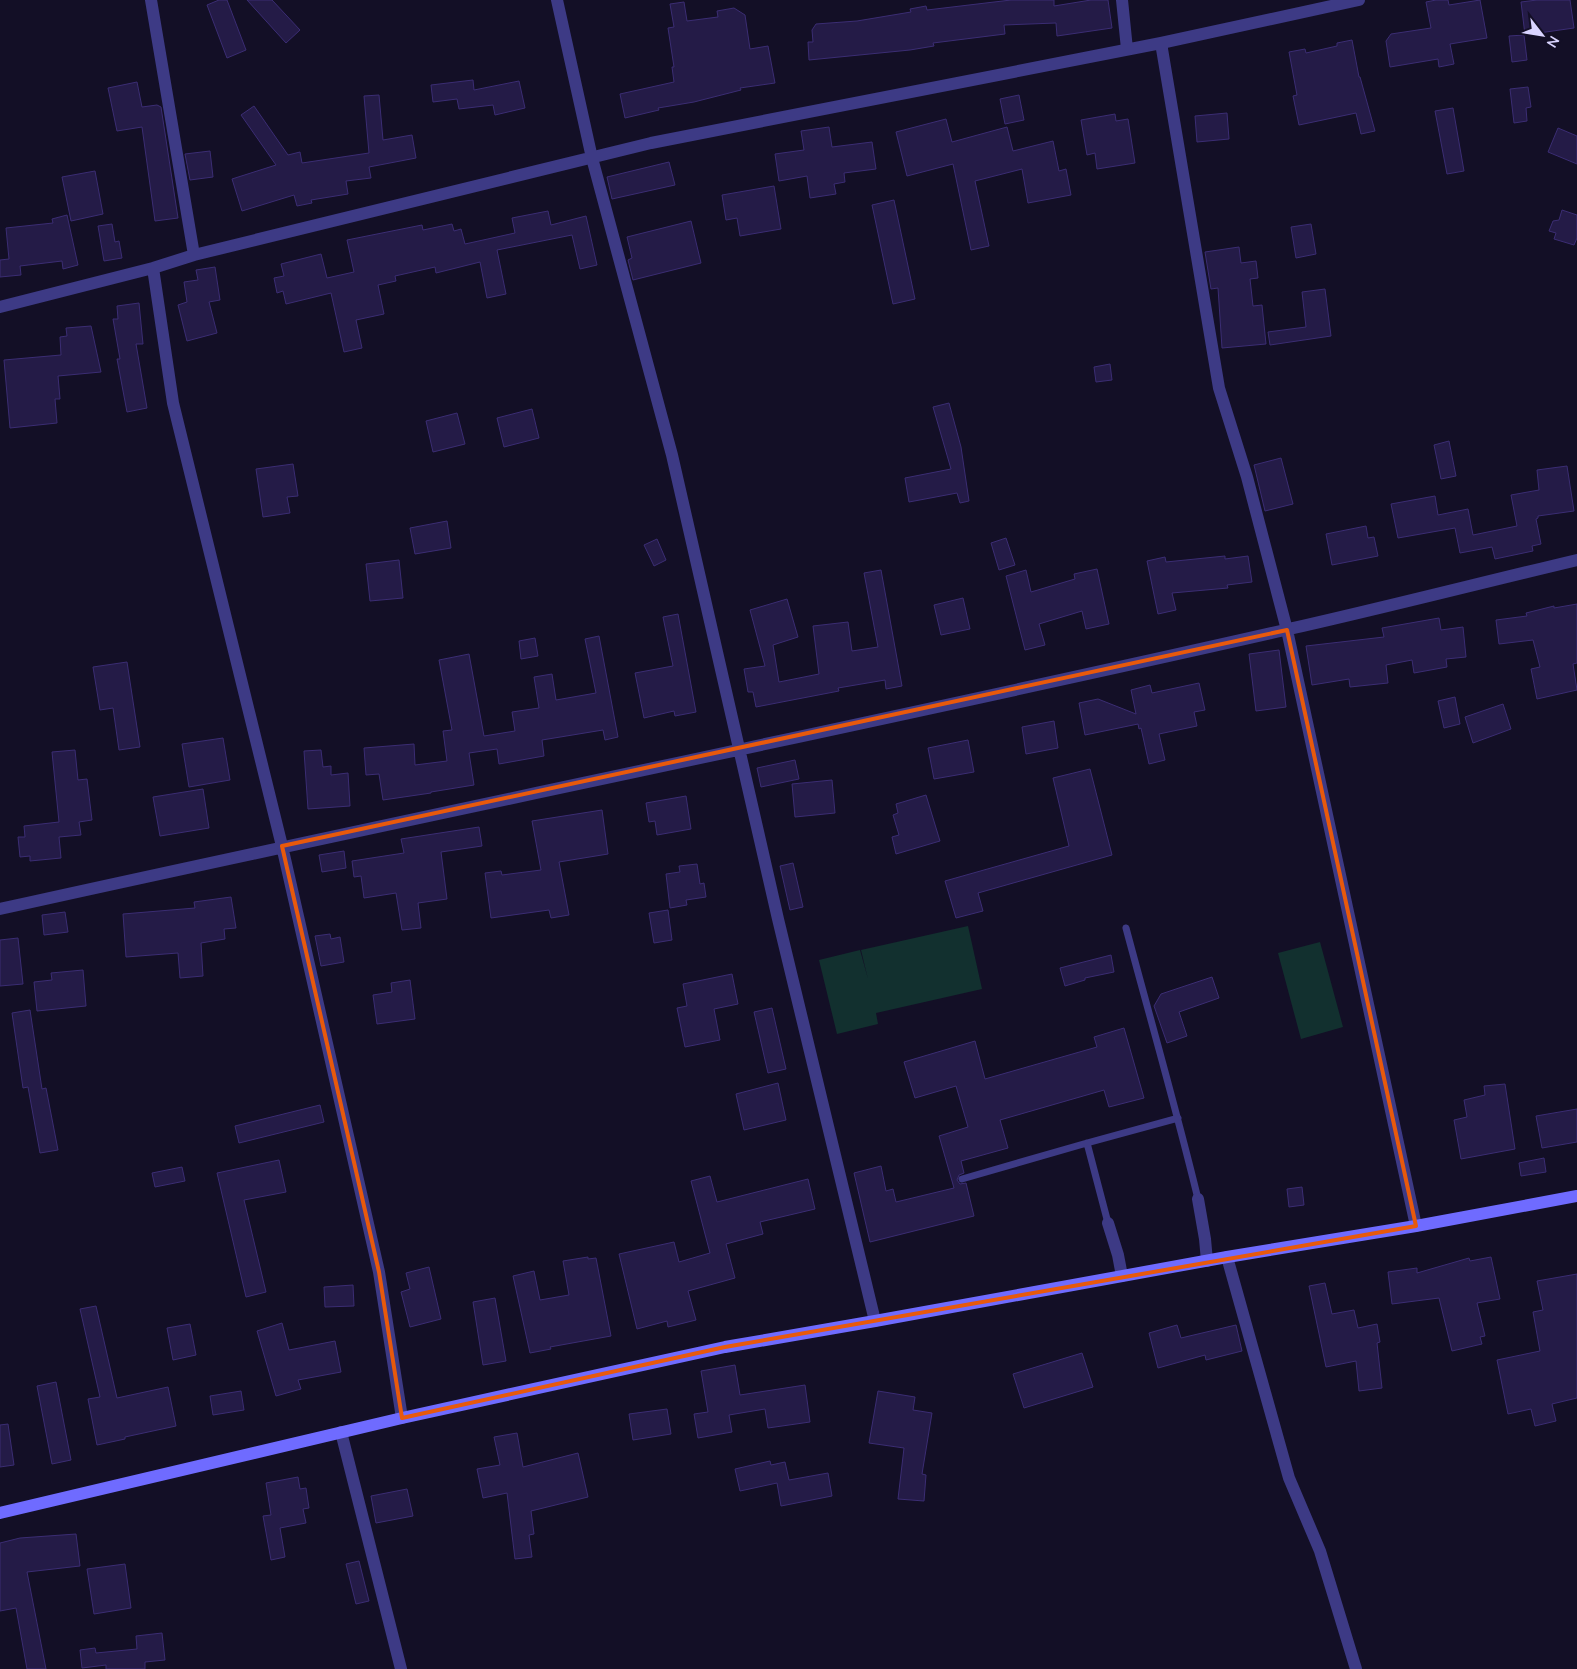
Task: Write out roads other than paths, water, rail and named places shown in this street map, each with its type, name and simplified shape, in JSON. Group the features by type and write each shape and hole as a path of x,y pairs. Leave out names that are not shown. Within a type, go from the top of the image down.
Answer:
{"street":[{"path":"151,0 194,255"},
{"path":"557,0 592,158 672,455 778,919 875,1321"},
{"path":"1122,0 1127,49"},
{"path":"0,307 153,268 194,255 651,143 1161,43 1359,0"},
{"path":"1161,43 1219,388 1247,477 1287,630 1416,1226"},
{"path":"153,268 173,404 282,846 379,1272 402,1418"},
{"path":"0,909 282,846 740,750 1287,630 1577,560"},
{"path":"0,1513 341,1432 725,1346 875,1321 1227,1257 1416,1226 1577,1196"},
{"path":"1198,1199 1207,1261"},
{"path":"1108,1223 1122,1276"},
{"path":"1227,1257 1289,1478 1320,1552 1356,1669"},
{"path":"341,1432 401,1669"}],"lane":[{"path":"1126,928 1198,1199"},
{"path":"962,1179 1178,1118"},
{"path":"1087,1143 1108,1223"}]}
